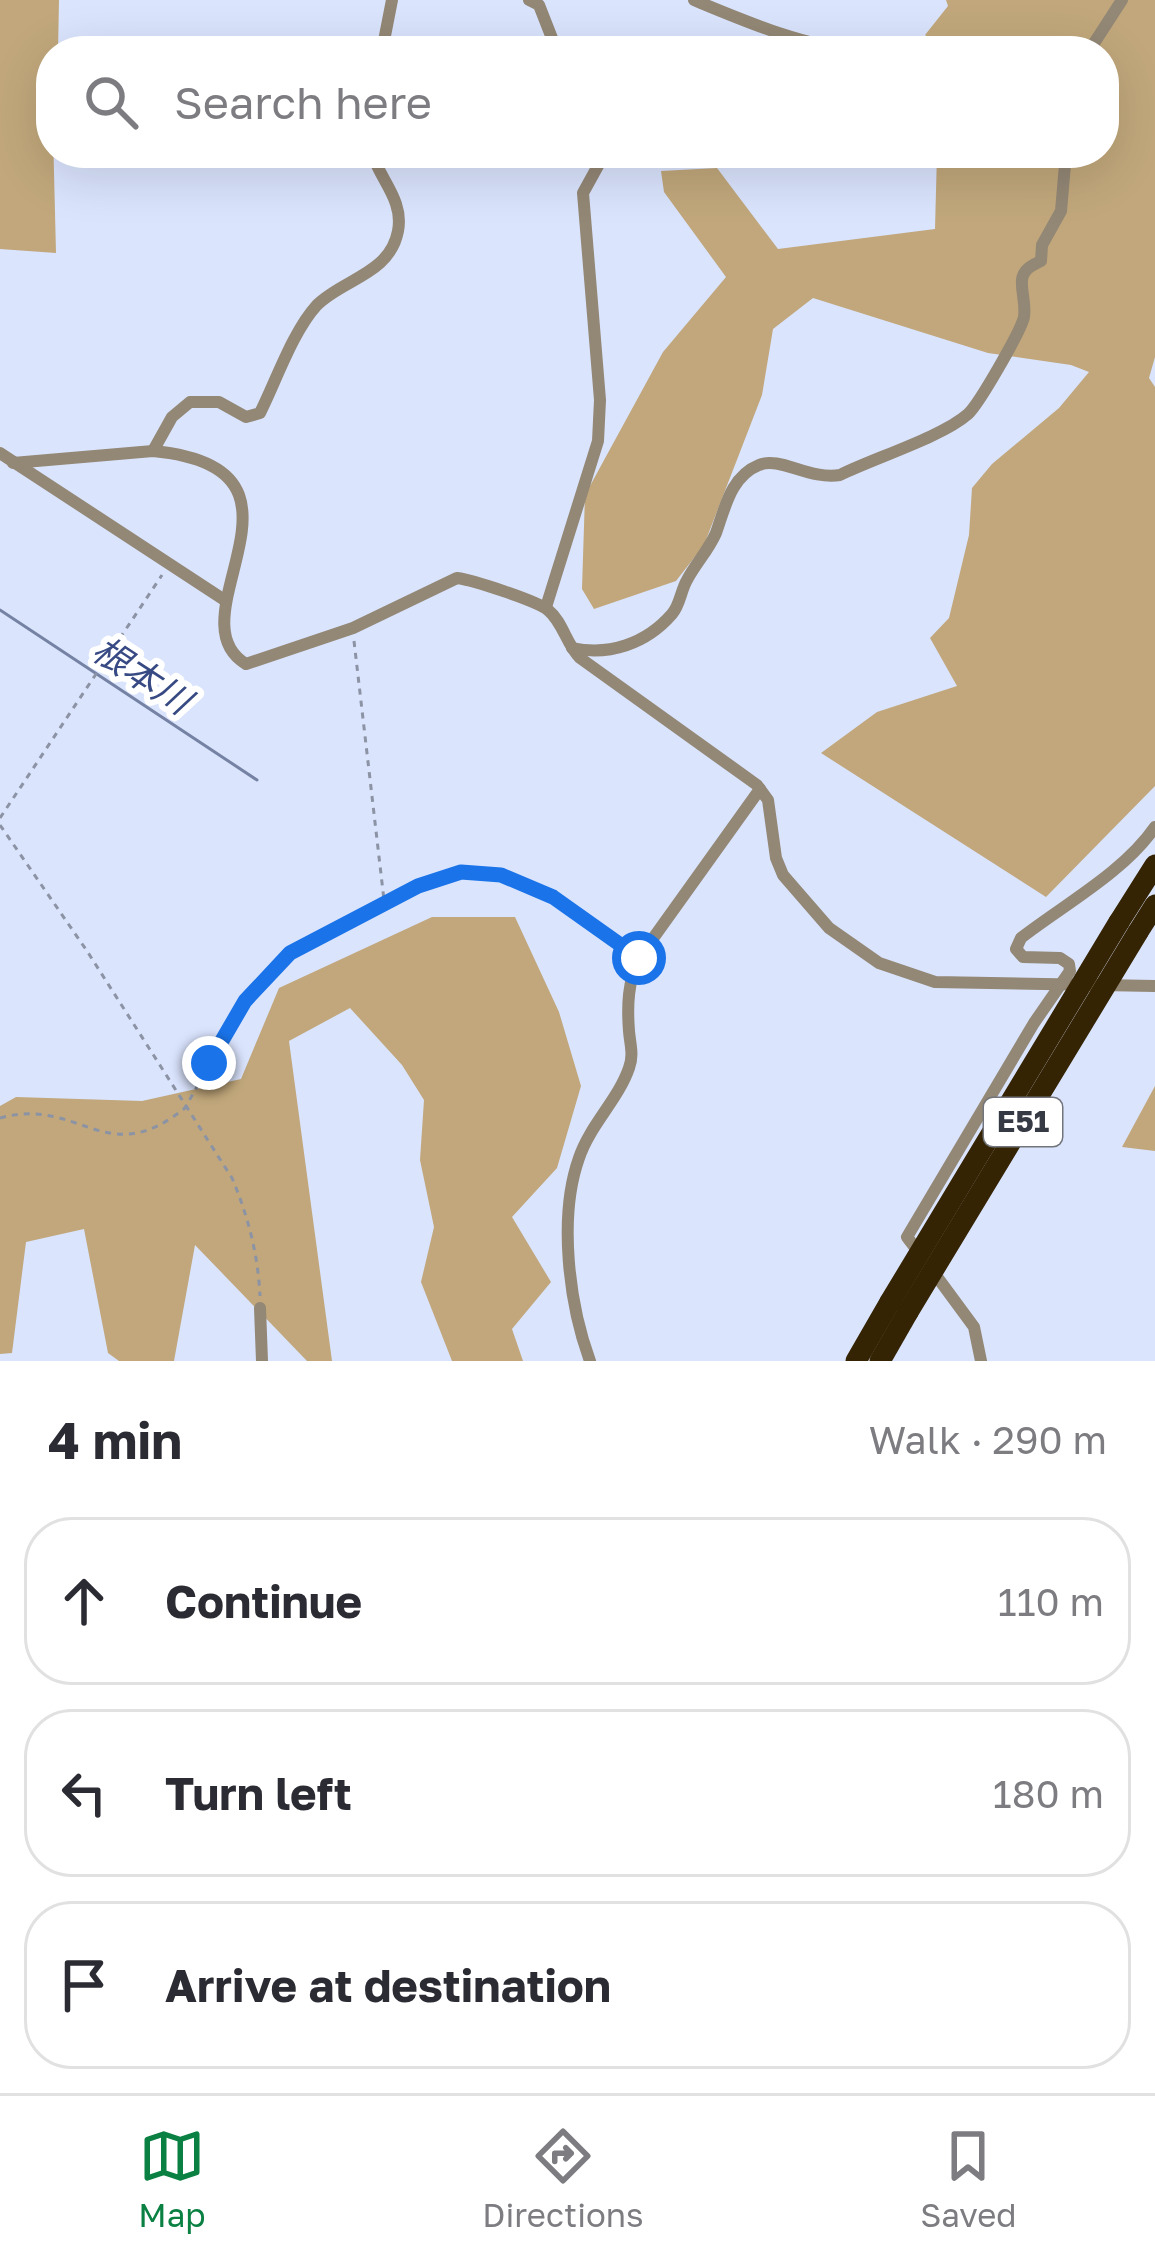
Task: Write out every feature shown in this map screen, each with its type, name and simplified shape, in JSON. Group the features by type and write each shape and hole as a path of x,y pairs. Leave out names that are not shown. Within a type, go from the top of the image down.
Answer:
{"highway":[{"name":"E51","path":"856,1361 899,1307 1129,927 1155,865"},
{"name":"E51","path":"1129,927 1155,905"},
{"name":"E51","path":"880,1361 899,1307"}],"street":[{"path":"385,36 392,0"},
{"path":"694,0 795,36"},
{"path":"1099,36 1122,0"},
{"path":"538,2 551,36"},
{"path":"153,451 172,416 190,402 219,402 246,417 260,413 308,316 389,252 398,231 397,207 379,168"},
{"path":"546,607 598,441 600,400 583,193 596,168"},
{"path":"570,648 619,650 674,613 686,581 706,555 733,489 758,465 776,462 820,478 840,475 966,416 991,384 1023,323 1022,279 1026,269 1041,261 1042,244 1060,211 1064,168"},
{"path":"13,463 153,451 194,458 234,484 243,498 240,542 226,601 229,650 247,664 352,628 457,578 546,607 570,648 760,789 768,800 783,875 830,928 858,951 901,973 935,982 1155,986"},
{"path":"0,453 226,601"},
{"path":"590,1361 579,1330 568,1253 578,1162 593,1127 629,1070 628,995 639,958 760,789"},
{"path":"981,1361 974,1327 907,1237 1070,971 1066,960 1023,957 1016,949 1021,938 1120,863 1155,827"},
{"path":"260,1308 262,1361"}],"path":[{"path":"0,818 169,565"},
{"path":"352,628 385,902"},
{"path":"0,825 88,951 232,1178 247,1213 259,1266 260,1308"},
{"path":"0,1118 46,1114 122,1137 139,1136 185,1108 245,1001 290,953 385,902 461,872 501,875 553,897 639,958"}],"shaded area":[{"path":"0,0 59,0 58,36 36,36 36,168 54,168 56,253 0,249"},
{"path":"946,0 1155,0 1155,357 1149,378 1155,387 1155,786 1046,897 821,753 877,712 957,686 930,638 949,618 969,535 972,488 992,464 1059,408 1089,372 988,353 813,298 773,329 762,395 704,545 676,581 594,609 582,589 585,495 663,352 726,277 664,192 661,171 717,168 778,249 935,229 937,168 1119,168 1119,36 925,35 948,6"},
{"path":"432,917 515,917 559,1012 581,1086 557,1168 512,1217 551,1282 512,1329 523,1361 452,1361 421,1282 434,1227 420,1160 424,1100 402,1065 350,1008 289,1041 332,1361 307,1361 195,1245 174,1361 119,1361 108,1353 84,1229 26,1242 12,1353 0,1354 0,1106 16,1097 142,1101 241,1079 279,988"},
{"path":"1155,1086 1155,1151 1122,1147"}],"waterway":[{"name":"根本川","path":"0,610 257,780"}],"route":[{"path":"209,1063 245,1001 290,953 418,886 461,872 501,875 553,897 639,958"}]}
